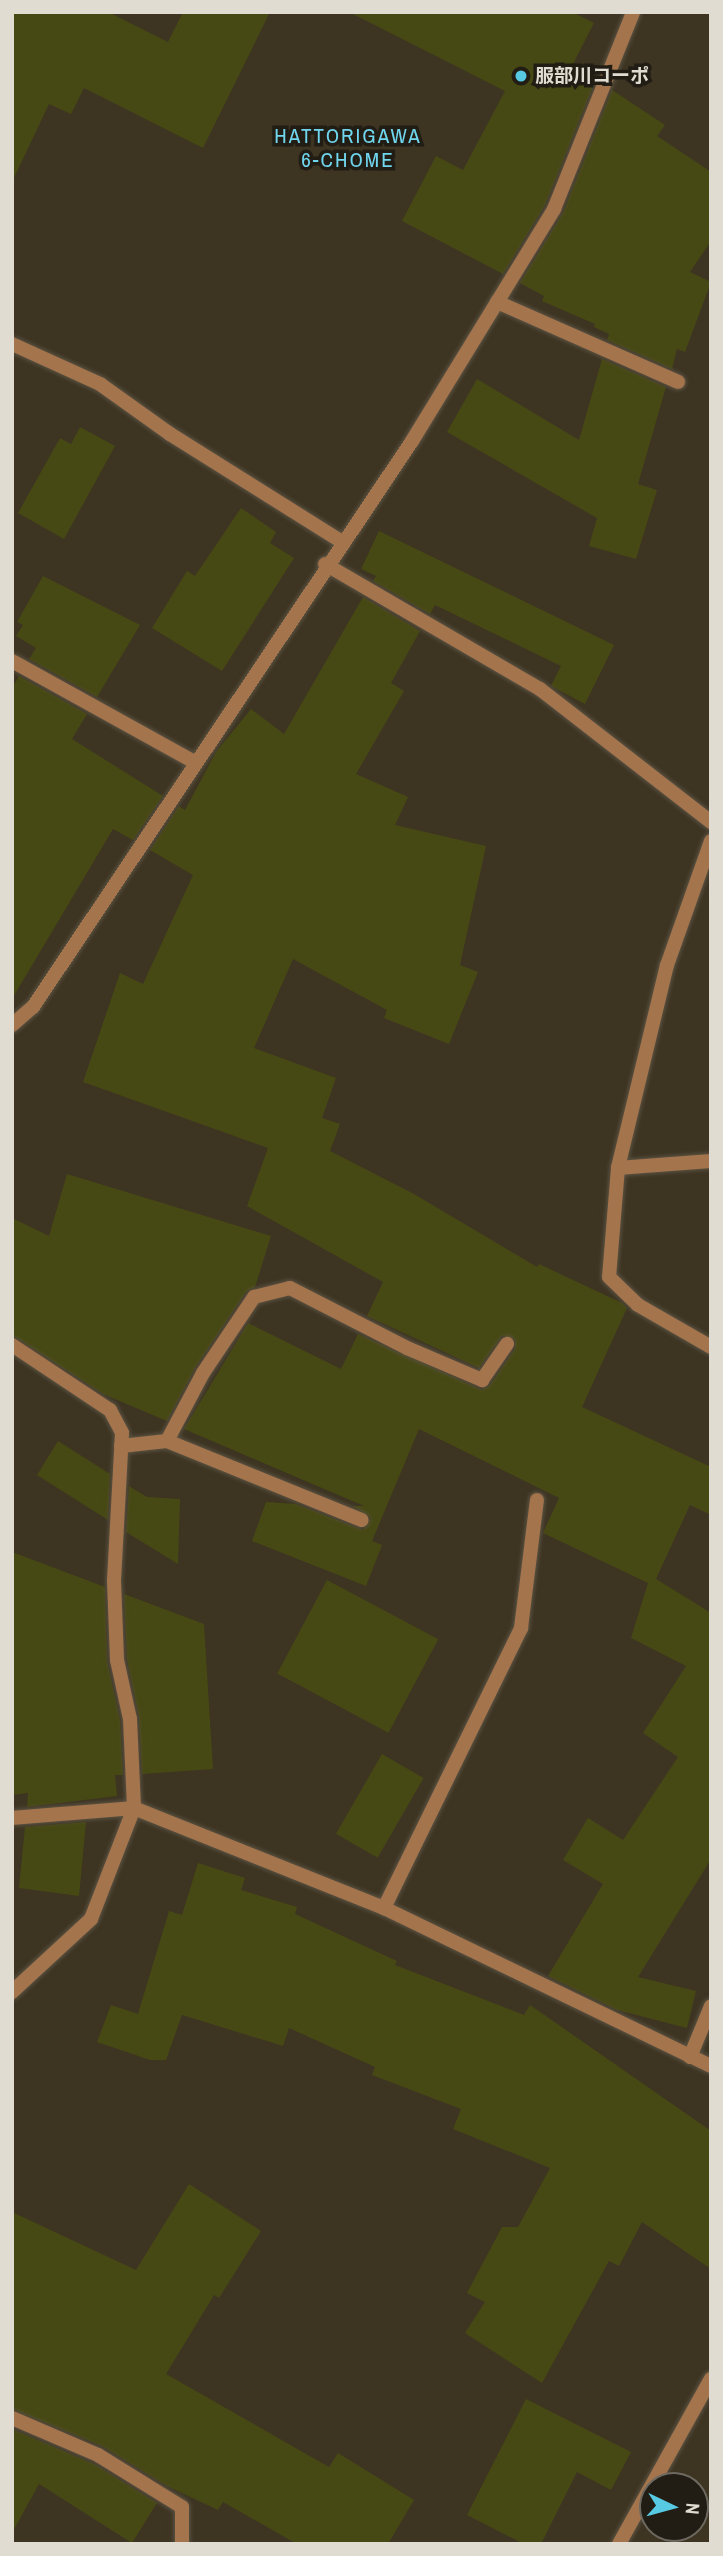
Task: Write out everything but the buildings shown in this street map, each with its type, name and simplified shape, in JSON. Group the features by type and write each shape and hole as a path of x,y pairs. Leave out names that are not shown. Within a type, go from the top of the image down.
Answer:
{"street":[{"path":"12,1025 33,1007 326,564 344,543 497,302 554,209 633,12"},
{"path":"497,302 678,382"},
{"path":"12,344 100,383 170,434 344,543"},
{"path":"326,564 540,689 711,822"},
{"path":"12,661 194,762"},
{"path":"711,841 667,965 618,1168 609,1277 638,1305 711,1347"},
{"path":"618,1168 711,1161"},
{"path":"167,1441 203,1373 254,1297 290,1288 407,1349 482,1380 507,1344"},
{"path":"12,1345 110,1410 122,1433 114,1581 117,1660 130,1719 134,1808 92,1919 12,1992"},
{"path":"121,1446 167,1441 362,1520"},
{"path":"384,1908 521,1628 537,1500"},
{"path":"12,1818 134,1808 384,1908 711,2066"},
{"path":"690,2057 711,2006"},
{"path":"619,2544 711,2379"},
{"path":"12,2418 98,2455 182,2507 182,2544"}],"place":[{"name":"服部川コーポ","path":"521,76"}],"district":[{"name":"HATTORIGAWA 6-CHOME","path":"348,148"}]}
